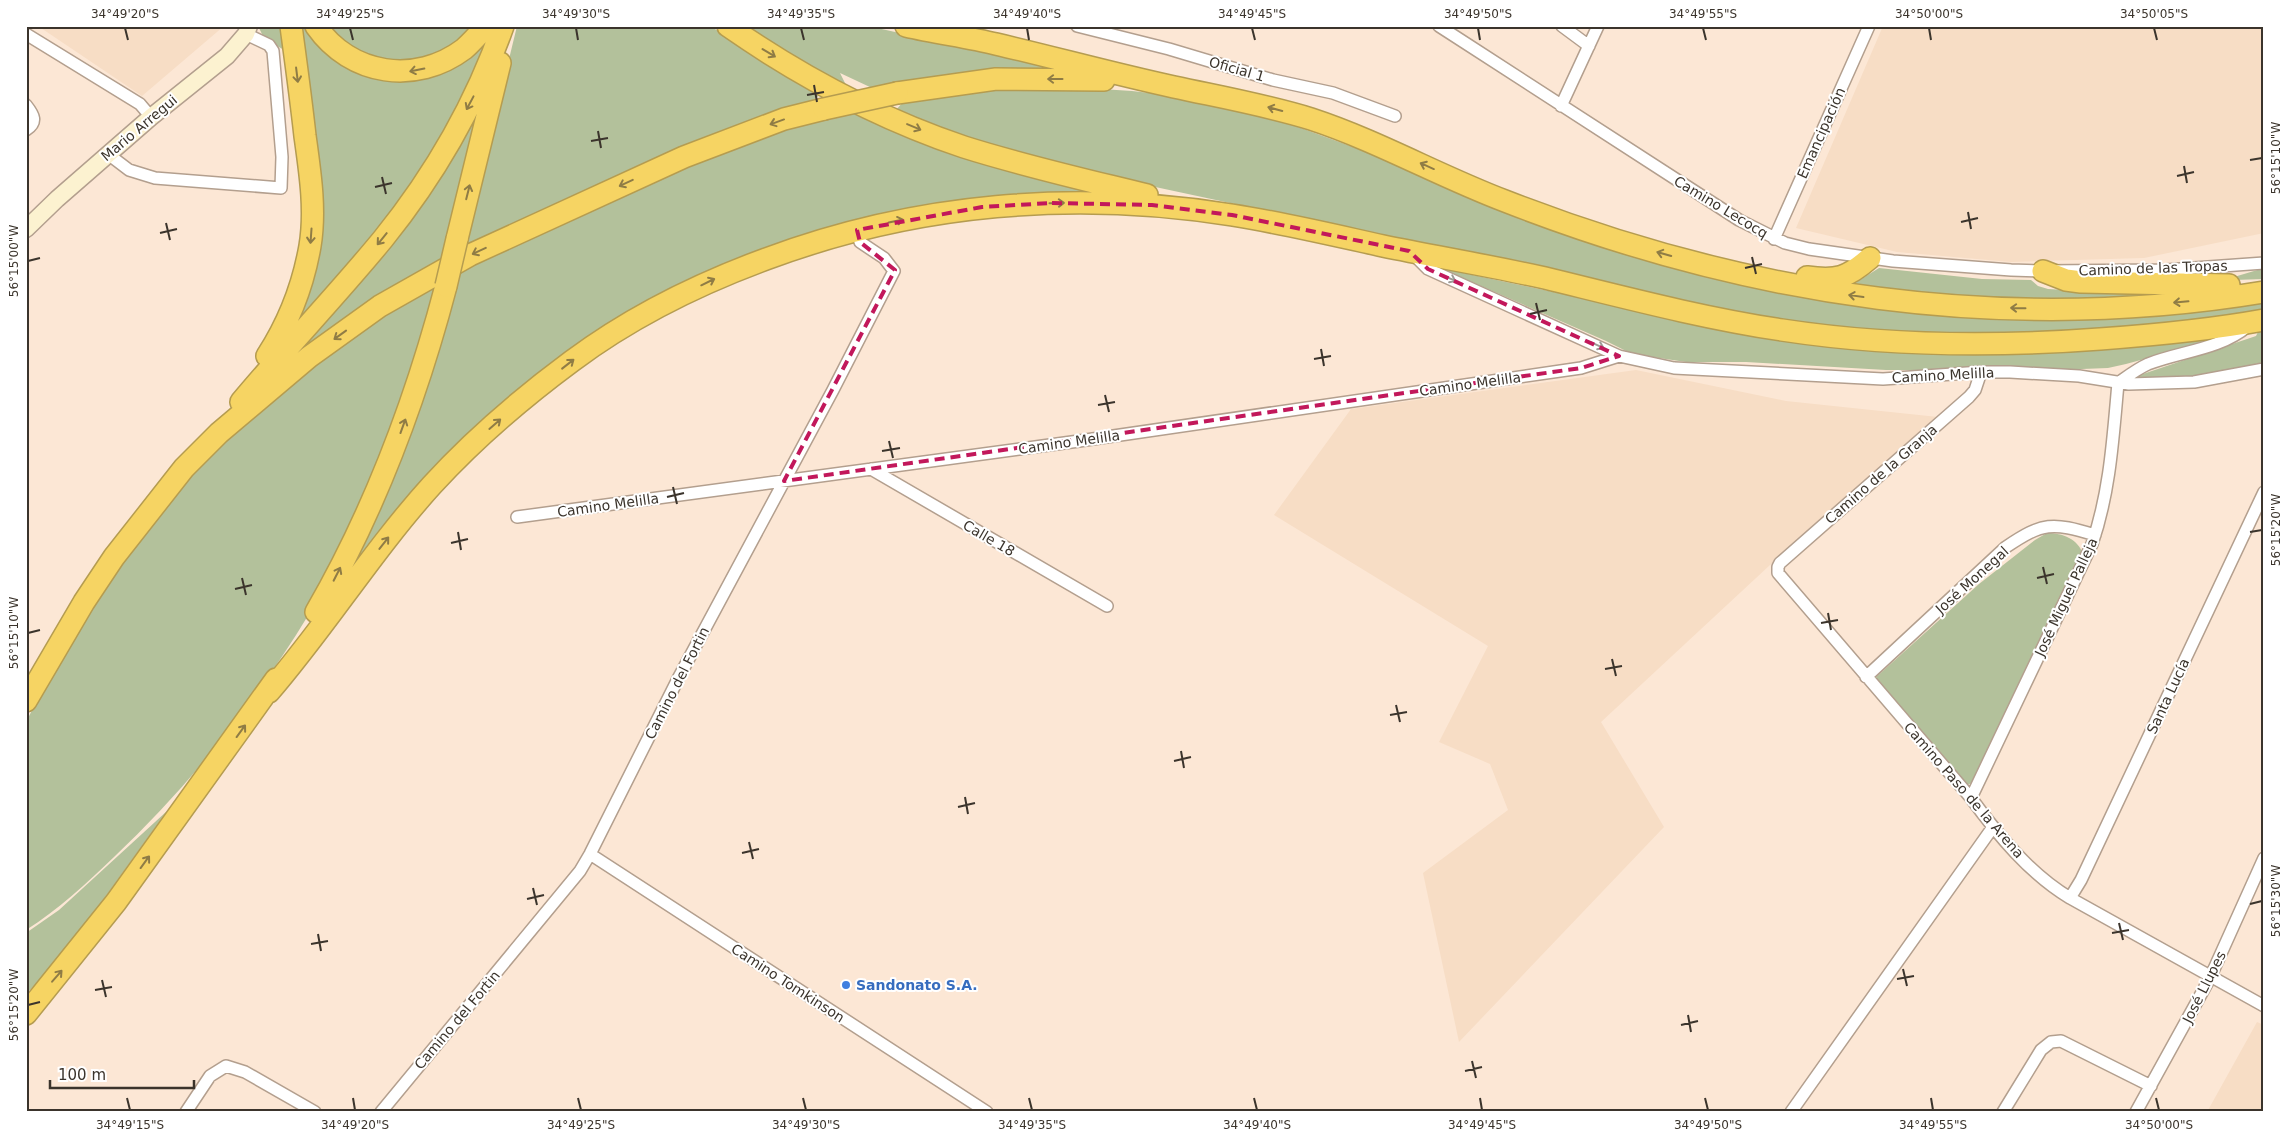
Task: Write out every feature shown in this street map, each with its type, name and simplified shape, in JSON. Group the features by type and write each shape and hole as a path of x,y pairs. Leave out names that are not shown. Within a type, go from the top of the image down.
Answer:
{"highway":[{"path":"26,701 84,602 125,542 184,468 266,358 296,302 310,245 312,195 291,26"},
{"path":"316,26 329,43 356,62 370,68 402,72 443,62 467,47 486,26"},
{"path":"184,468 383,239 410,203 439,160 478,89 503,26"},
{"path":"269,692 327,594 372,501 395,448 417,387 446,286 510,26"},
{"path":"728,26 793,67 841,94 918,130 1003,159 1232,215 1541,277 1613,295 1777,329 1900,342 1953,345 2043,344 2169,334 2258,321"},
{"path":"906,26 992,43 1174,87 1277,109 1340,129 1505,201 1618,242 1751,277 1862,297 2008,308 2122,307 2189,302 2264,292"},
{"path":"949,26 992,43"},
{"path":"184,468 219,434 310,357 380,306 470,255 684,157 784,119 897,93 996,80 1122,80 1174,87"},
{"path":"26,1014 116,902 269,692 292,665 355,579 431,485 468,447 543,383 577,357 625,326 703,285 786,252 857,230 923,215 1052,203 1144,204 1232,215"},
{"path":"1686,261 1712,258 1809,278 1828,279 1849,264 1870,258"},
{"path":"2043,271 2066,280 2081,282 2215,286 2264,284"}],"street":[{"name":"Oficial 1","path":"1077,26 1169,49 1273,80 1333,92 1395,116"},
{"name":"Camino Lecocq","path":"1440,26 1739,220 1774,239 1809,249 1849,264"},
{"path":"1562,26 1589,46"},
{"path":"1561,106 1598,26"},
{"name":"Emancipación","path":"1774,239 1869,26"},
{"path":"108,154 129,170 155,178 281,188 282,157 273,51 269,45 248,30"},
{"name":"Mario Arregui","path":"28,223 151,117 227,56 248,30"},
{"path":"26,34 140,104 151,117"},
{"path":"26,105 32,113 34,121 33,125 26,130"},
{"name":"Camino del Fortin","path":"381,1112 580,871 590,854 678,677 784,481 894,271 884,258 860,242 857,230"},
{"name":"Camino Melilla","path":"1409,251 1428,269 1620,356 1674,368 1883,379 1981,372 2079,376 2118,383"},
{"path":"1870,258 2043,271"},
{"name":"Camino de las Tropas","path":"2043,271 2166,270 2264,263"},
{"path":"2118,383 2148,364 2234,337 2258,321"},
{"name":"Camino Melilla","path":"516,517 1079,441 1571,369 1620,356"},
{"path":"2118,383 2170,384 2194,382 2264,369"},
{"name":"Camino de la Granja","path":"1778,573 1780,563 1969,397 1975,390 1981,372"},
{"name":"José Miguel Palleja","path":"1971,798 2095,535 2108,481 2118,383"},
{"name":"Calle 18","path":"870,469 1107,606"},
{"name":"Santa Lucía","path":"2070,898 2081,880 2264,492"},
{"name":"José Monegal","path":"1866,677 2006,548 2022,537 2036,529 2051,525 2095,535"},
{"name":"Camino Paso de la Arena","path":"1778,573 1971,798 1992,827 2049,884 2070,898 2210,978 2264,1006"},
{"path":"1791,1112 1992,827"},
{"name":"Camino Tomkinson","path":"590,854 987,1112"},
{"name":"José Llupes","path":"2136,1112 2210,978 2264,858"},
{"path":"2003,1112 2041,1050 2051,1042 2061,1041 2151,1086"},
{"path":"186,1112 210,1076 220,1068 230,1066 245,1072 315,1112"}],"highlighted area":[{"path":"1052,203 1152,205 1232,215 1409,251 1428,269 1619,356 1581,368 784,481 895,270 860,242 857,230 982,207"}],"shaded area":[{"path":"38,26 224,26 142,96"},
{"path":"1883,26 2264,26 2264,233 2144,258 2011,262 1897,252 1796,228"},
{"path":"1636,370 1786,401 1938,417 1770,565 1601,722 1664,827 1459,1042 1423,873 1508,810 1490,764 1439,742 1488,646 1274,515 1351,409"},
{"path":"2257,1022 2264,1025 2264,1112 2207,1112"}],"green space":[{"path":"258,26 286,26 284,50 264,38"},
{"path":"296,26 310,26 388,77 494,31 422,177 283,345 305,284"},
{"path":"322,26 480,26 432,60 370,61"},
{"path":"517,26 710,26 821,94 812,101 775,113 463,249"},
{"path":"741,26 868,26 1067,70 872,88 840,73 846,85 840,84"},
{"path":"501,35 445,259 282,363 375,256"},
{"path":"1103,89 1172,96 1290,124 1706,276 1793,295 1881,308 2264,297 2264,313 2244,317 2010,337 1852,330 1742,313 1090,173 976,142 896,110 903,102 985,90"},
{"path":"855,110 1100,192 950,203 611,326 350,576 350,564 457,269 691,163 783,128"},
{"path":"1440,268 1710,325 1980,354 2095,350 2209,338 2218,339 2108,368 2056,370 1886,370 1746,362 1686,362 1632,354"},
{"path":"1879,268 1982,279 2031,280 2038,286 2048,289 2193,292 2089,299 1949,297 1852,285"},
{"path":"2264,268 2264,279 2234,280 2234,277"},
{"path":"430,285 439,292 406,407 309,614 244,711 195,772 142,830 83,886 61,905 26,930 26,722 47,681 103,586 146,530 193,474 242,426 326,354"},
{"path":"2264,327 2264,362 2193,378 2136,380 2134,377 2256,336"},
{"path":"2047,533 2059,534 2069,538 2078,544 2083,554 1972,783 1964,786 1874,679 1979,584 2035,540"},
{"path":"167,811 65,953 26,994 26,933 59,910"}],"place":[{"name":"Sandonato S.A.","path":"846,985"}]}
